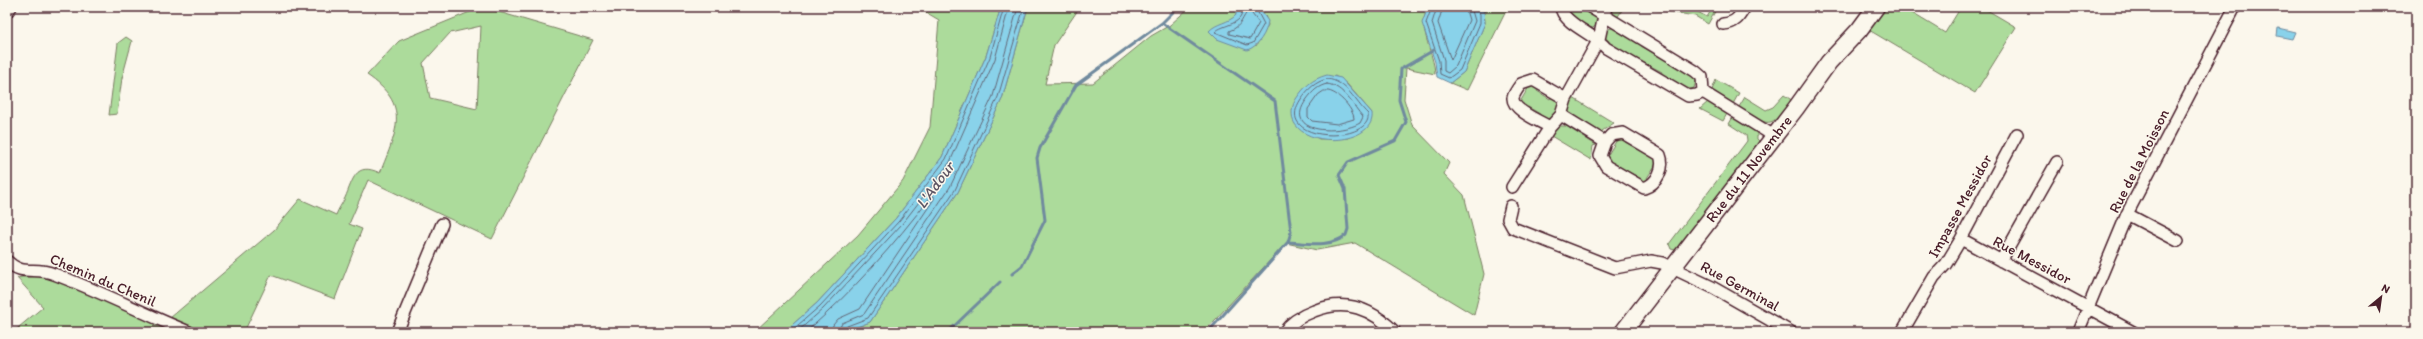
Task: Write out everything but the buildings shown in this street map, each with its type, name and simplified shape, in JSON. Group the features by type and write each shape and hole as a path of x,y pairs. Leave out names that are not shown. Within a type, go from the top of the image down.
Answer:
{"street":[{"path":"7,12 11,7"},
{"path":"1565,7 1562,11 1566,19 1599,39 1606,48 1688,96 1704,92 1774,136"},
{"path":"1590,7 1605,12 1695,71 1702,77 1704,92"},
{"path":"1723,24 1732,23 1738,19 1745,7"},
{"name":"Rue du 11 Novembre","path":"1623,332 1673,269 1829,62 1859,30 1876,7"},
{"name":"Rue de la Moisson","path":"2078,332 2127,214 2235,7"},
{"path":"1512,187 1550,127 1561,115 1566,99 1599,39 1605,12"},
{"path":"1550,127 1520,110 1514,104 1513,98 1516,90 1521,84 1533,80 1566,99"},
{"path":"1561,115 1604,142"},
{"path":"1623,133 1660,155 1662,168 1655,181 1650,186 1644,188 1606,166 1600,156 1604,142 1611,135 1623,133"},
{"name":"Impasse Messidor","path":"1902,332 1934,277 1946,264 1961,239 2017,134"},
{"path":"2001,261 2057,162"},
{"name":"Rue Germinal","path":"1510,206 1508,219 1514,228 1615,268 1651,261 1673,269 1712,287 1791,332"},
{"path":"2127,214 2178,241"},
{"path":"397,332 442,224"},
{"name":"Rue Messidor","path":"1961,239 2133,332"},
{"name":"Chemin du Chenil","path":"7,261 24,272 37,269 48,271 84,285 145,315 189,332"},
{"path":"1284,332 1305,314 1327,306 1350,305 1383,320 1395,332"}],"green space":[{"path":"482,7 593,40 492,239 368,180 349,224 362,229 335,299 271,275 244,332 13,332 43,307 17,278 38,274 170,318 274,230 300,199 336,215 356,174 365,169 380,173 391,144 395,131 395,108 390,97 381,86 367,75 399,41","holes":["481,26 477,109 430,98 423,63 450,33"]},
{"path":"917,7 1001,7 986,56 942,157 896,218 817,303 784,332 754,332 858,235 903,181 930,127 939,20"},
{"path":"1028,7 1080,7 1054,45 1045,84 1093,83 1151,36 1170,25 1190,7 1236,7 1236,15 1231,21 1256,46 1268,25 1265,15 1258,7 1431,7 1426,12 1424,28 1435,74 1406,68 1404,99 1412,125 1449,163 1444,174 1464,195 1484,274 1474,315 1355,243 1317,250 1286,243 1204,332 844,332 870,322 958,192 1002,99","holes":["1335,76 1347,84 1372,113 1348,138 1319,139 1295,124 1292,108 1304,89"]},
{"path":"1478,7 1508,7 1467,90 1450,83 1464,72 1485,23 1484,11"},
{"path":"1570,7 1585,7 1599,17 1598,24 1593,28 1586,27 1569,14"},
{"path":"1610,7 1624,7 1617,18 1610,11"},
{"path":"1640,7 1695,7 1694,10 1707,17 1712,9 1717,8 1708,24 1695,16"},
{"path":"1884,7 1902,7 1945,33 1961,7 1982,7 2016,27 1975,93 1869,30"},
{"path":"1617,26 1643,42 1641,46 1697,78 1694,88 1685,91 1660,76 1662,72 1606,43 1604,34 1606,30"},
{"path":"126,37 132,41 122,78 117,114 109,115 118,43"},
{"path":"1716,80 1739,93 1733,104 1712,90"},
{"path":"1530,85 1539,87 1537,91 1550,99 1552,95 1557,99 1559,110 1552,117 1548,119 1538,118 1540,114 1528,107 1526,110 1520,102"},
{"path":"1784,95 1793,101 1779,117 1773,121 1763,122 1739,107 1745,97 1766,110 1773,107"},
{"path":"1573,98 1614,123 1602,131 1603,134 1569,113 1569,105"},
{"path":"1709,101 1728,112 1723,121 1700,109"},
{"path":"1733,117 1757,131 1757,139 1762,144 1679,251 1671,249 1669,244 1747,141 1746,135 1729,124"},
{"path":"1566,126 1596,145 1593,146 1591,160 1551,136 1554,128"},
{"path":"1618,138 1627,138 1625,142 1652,157 1654,154 1659,165 1656,164 1647,178 1650,181 1648,183 1637,181 1638,177 1613,163 1611,165 1606,158"}],"water":[{"name":"L'Adour","path":"1001,7 1028,7 1002,99 958,192 870,322 844,332 784,332 817,303 896,218 942,157 986,56"},
{"path":"1236,7 1258,7 1268,21 1266,30 1261,38 1255,46 1247,50 1217,39 1209,31 1215,26 1233,18 1236,15"},
{"path":"1431,7 1478,7 1484,11 1485,23 1464,72 1450,83 1437,77 1435,62 1422,23 1427,10"},
{"path":"2278,28 2295,32 2292,39 2277,36"},
{"path":"1327,75 1341,78 1372,113 1370,123 1363,131 1352,137 1324,139 1311,136 1300,130 1293,120 1293,107 1305,87 1313,81"}],"waterway":[{"path":"1012,274 1022,266 1045,220 1037,158 1040,148 1076,85 1162,23 1178,7"},
{"path":"1162,23 1275,101 1291,232 1288,242 1208,332"},
{"path":"1288,242 1318,244 1333,242 1346,235 1348,229 1345,189 1339,175 1348,162 1395,141 1406,122 1399,100 1401,69 1434,50"},
{"path":"948,332 1000,282"}]}
